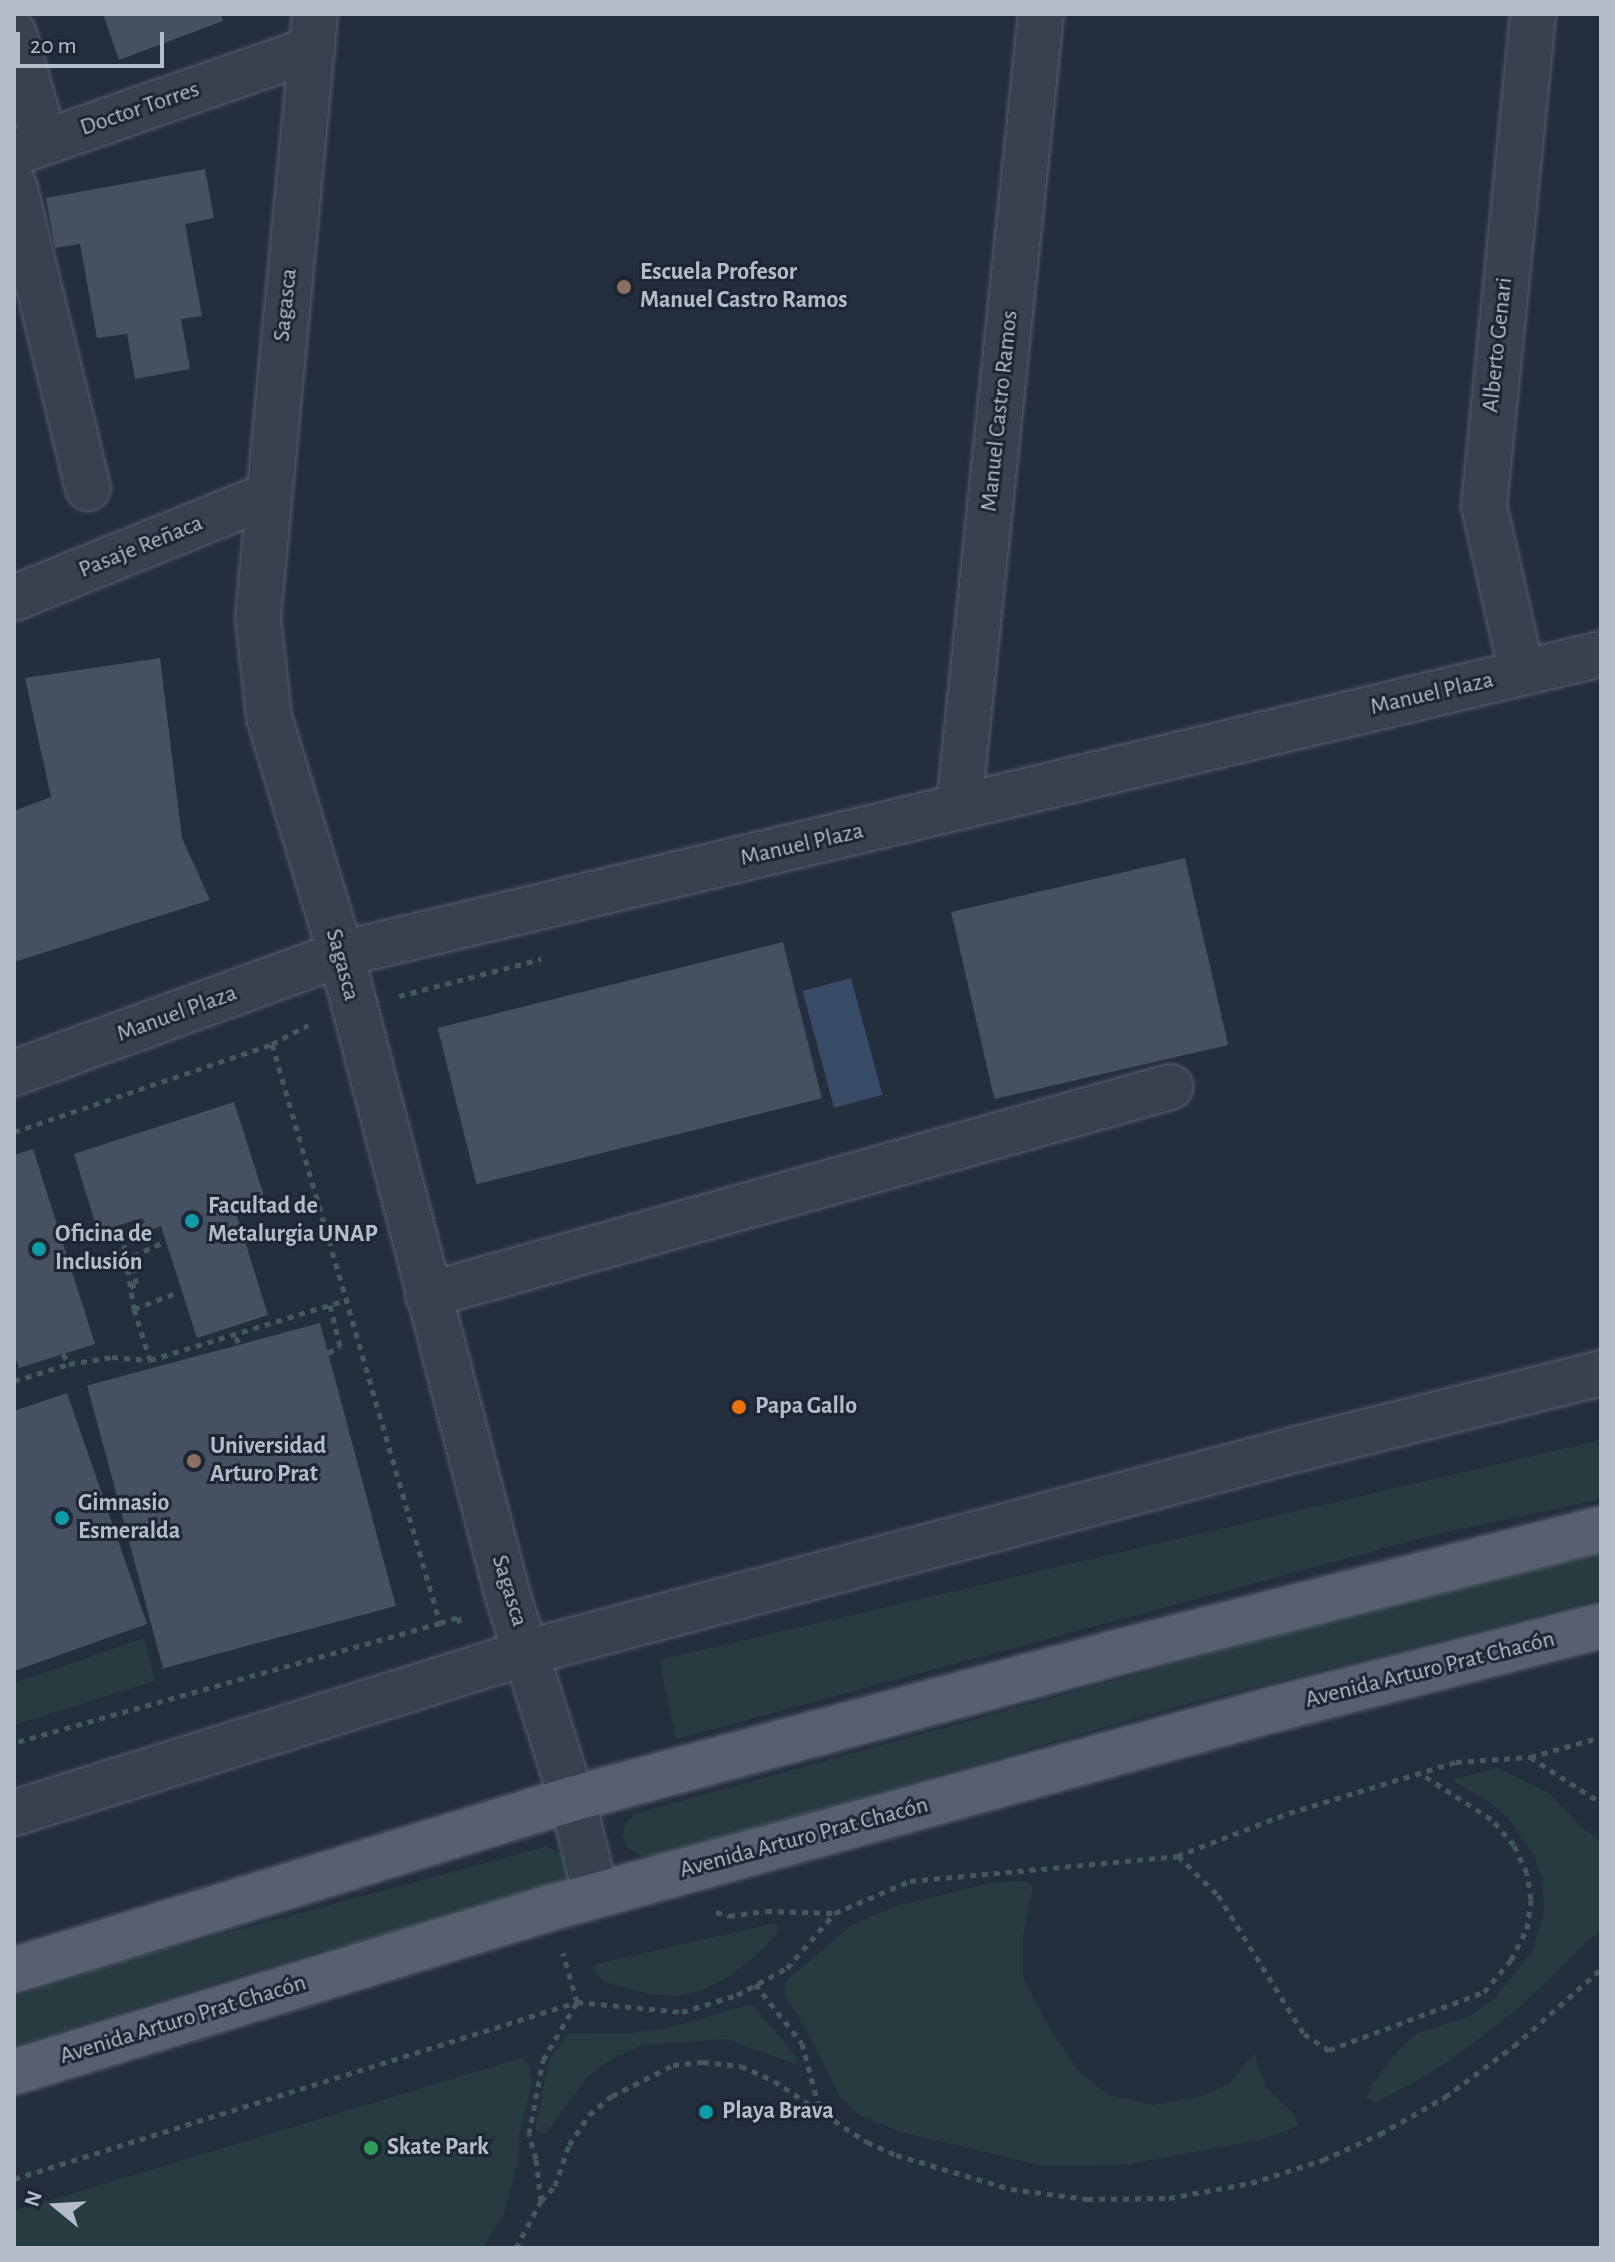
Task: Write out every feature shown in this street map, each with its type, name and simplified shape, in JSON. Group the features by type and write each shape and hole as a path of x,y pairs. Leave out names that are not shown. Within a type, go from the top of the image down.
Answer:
{"main road":[{"path":"14,1970 572,1799 1119,1652 1601,1529"},
{"name":"Avenida Arturo Prat Chacón","path":"14,2072 596,1895 1275,1709 1601,1626"}],"street":[{"name":"Manuel Castro Ramos","path":"959,807 1041,14"},
{"name":"Alberto Genari","path":"1522,673 1484,506 1485,465 1533,14"},
{"name":"Doctor Torres","path":"30,147 314,32"},
{"name":"Sagasca","path":"314,32 267,496 258,617 269,717 341,954 507,1593 572,1799 596,1895"},
{"path":"14,34 30,147"},
{"path":"14,185 88,488"},
{"name":"Pasaje Reñaca","path":"14,598 267,496"},
{"name":"Manuel Plaza","path":"14,1073 341,954 1601,654"},
{"path":"428,1295 1170,1087"},
{"path":"14,1813 528,1652 1305,1447 1601,1373"}],"path":[{"path":"14,1132 272,1044 308,1025"},
{"path":"14,1743 440,1623 349,1299 272,1044"},
{"path":"148,1224 122,1233 134,1309 150,1360"},
{"path":"130,1287 136,1284 133,1256 166,1241"},
{"path":"134,1309 176,1293"},
{"path":"14,1381 69,1364 112,1357 150,1360 236,1337 349,1299"},
{"path":"328,1353 340,1346 330,1305"},
{"path":"236,1337 241,1350"},
{"path":"63,1354 69,1364"},
{"path":"14,2179 577,2002 682,2012 737,1995 787,1968 835,1913 910,1881 1177,1856 1289,1813 1456,1762 1530,1757 1601,1737"},
{"path":"1530,1757 1601,1803"},
{"path":"1177,1856 1218,1895 1304,2034 1329,2050 1484,1992 1511,1960 1527,1929 1531,1899 1527,1873 1514,1845 1491,1819 1419,1773"},
{"path":"697,1868 718,1914 813,1910 835,1913"},
{"path":"516,2248 541,2201 555,2186 569,2145 589,2115 612,2096 673,2065 703,2062 741,2066 774,2081 867,2142 896,2155 1011,2189 1087,2199 1169,2198 1251,2183 1323,2160 1380,2134 1445,2097 1514,2046 1601,1969"},
{"path":"755,1984 802,2043 820,2111"},
{"path":"541,2201 536,2159 529,2134 534,2100 543,2060 577,2002"}],"green space":[{"path":"1601,1440 1601,1499 1433,1535 676,1739 659,1660"},
{"path":"1601,1552 1601,1599 1171,1708 656,1856 642,1856 628,1848 622,1836 626,1823 634,1814 1300,1629"},
{"path":"144,1638 155,1681 14,1725 14,1683"},
{"path":"1497,1768 1549,1793 1581,1827 1601,1841 1601,1929 1523,2004 1491,2030 1442,2066 1375,2103 1366,2098 1371,2086 1400,2048 1418,2033 1470,2016 1494,1999 1532,1952 1544,1913 1542,1879 1535,1857 1507,1817 1487,1800 1451,1780"},
{"path":"548,1846 565,1857 567,1871 561,1887 289,1960 14,2046 14,1997 126,1960"},
{"path":"1025,1881 1033,1886 1023,1936 1023,1978 1052,2033 1078,2070 1108,2095 1153,2105 1198,2097 1229,2084 1254,2053 1266,2087 1295,2115 1298,2126 1264,2139 1125,2165 1043,2166 897,2131 858,2114 841,2098 785,1996 786,1981 852,1925 895,1906 991,1883"},
{"path":"770,1924 777,1925 778,1932 759,1953 731,1975 702,1990 675,1996 650,1994 604,1982 593,1970 596,1964"},
{"path":"746,2006 754,2007 782,2039 798,2061 795,2064 726,2039 643,2045 614,2057 588,2076 545,2134 535,2130 549,2060 569,2033 625,2034 664,2029"},
{"name":"Skate Park","path":"522,2058 529,2065 532,2083 519,2133 518,2162 505,2211 483,2248 14,2248 14,2211"}],"water":[{"path":"851,978 882,1095 834,1108 803,991"}],"building":[{"path":"103,14 221,14 223,21 119,60"},
{"path":"205,169 214,218 185,224 202,316 181,319 190,369 135,379 127,334 97,338 80,244 55,248 46,198"},
{"path":"160,658 182,838 210,900 14,962 14,811 51,797 25,678"},
{"path":"1185,858 1228,1045 994,1099 951,912"},
{"path":"783,942 822,1098 477,1184 438,1028"},
{"name":"Facultad de Metalurgia UNAP","path":"234,1102 264,1196 234,1206 268,1315 197,1338 161,1226 150,1230 142,1218 98,1232 74,1154"},
{"name":"Oficina de Inclusión","path":"33,1149 95,1344 19,1368 14,1353 14,1155"},
{"path":"320,1323 396,1606 163,1668 87,1385"},
{"name":"Gimnasio Esmeralda","path":"67,1393 147,1624 14,1671 14,1411"}],"place":[{"name":"Escuela Profesor Manuel Castro Ramos","path":"624,287"},
{"name":"Facultad de Metalurgia UNAP","path":"192,1221"},
{"name":"Oficina de Inclusión","path":"39,1249"},
{"name":"Papa Gallo","path":"739,1407"},
{"name":"Universidad Arturo Prat","path":"194,1461"},
{"name":"Gimnasio Esmeralda","path":"62,1518"},
{"name":"Playa Brava","path":"706,2112"},
{"name":"Skate Park","path":"371,2148"}]}
